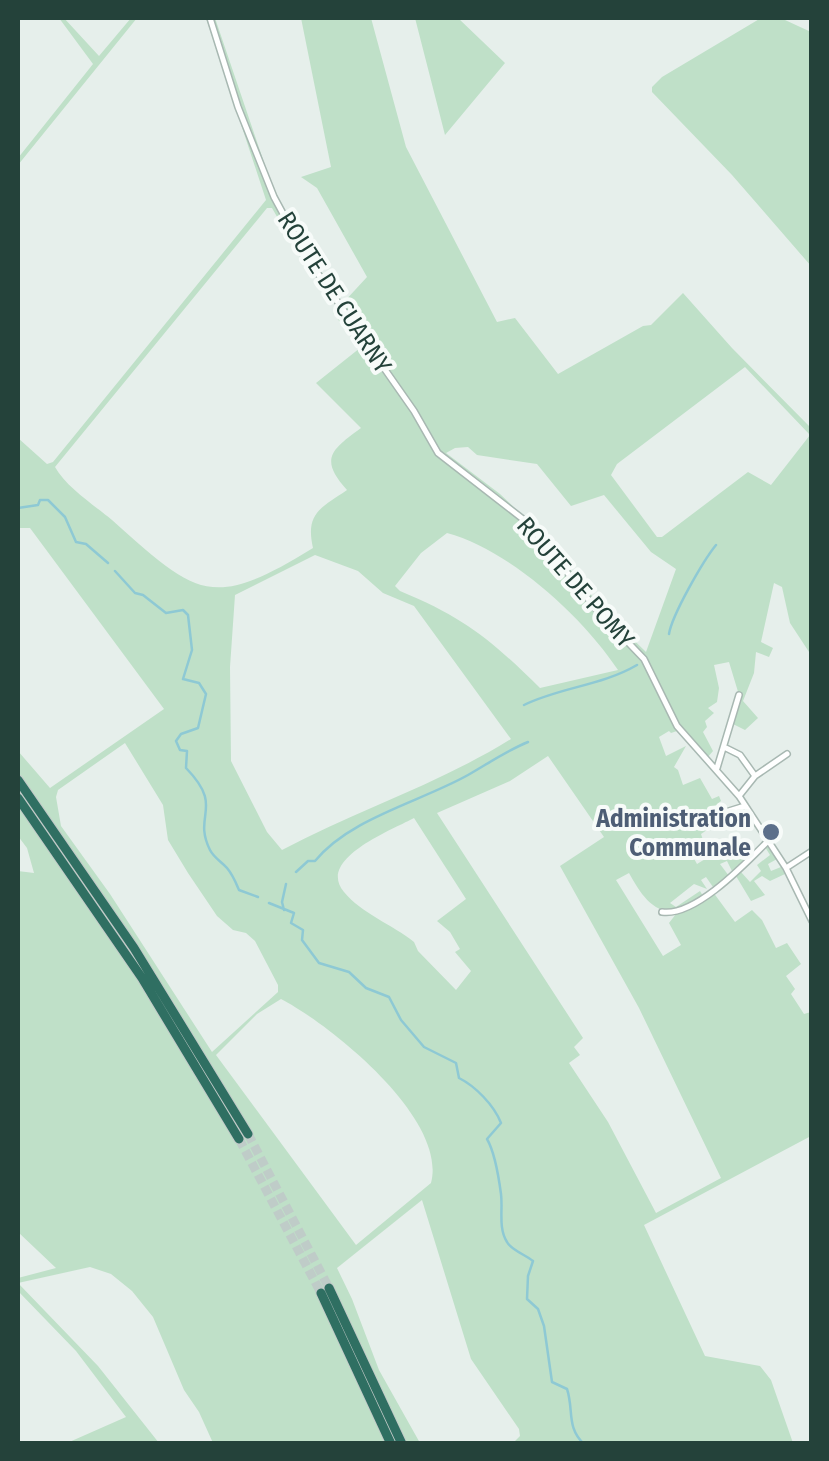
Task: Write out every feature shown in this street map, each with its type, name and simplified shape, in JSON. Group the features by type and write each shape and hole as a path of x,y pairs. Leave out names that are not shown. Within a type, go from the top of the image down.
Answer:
{"highway":[{"path":"18,780 150,972 243,1137 126,953 18,798"},
{"path":"391,1444 325,1290 402,1444"}],"street":[{"name":"ROUTE DE CUARNY","path":"210,18 257,155 296,240 414,411 434,447"},
{"name":"ROUTE DE POMY","path":"434,447 504,502 541,538 596,610 639,652 677,726 739,796 786,868 812,921"},
{"path":"718,768 739,695"},
{"path":"726,748 738,753 755,776"},
{"path":"739,796 755,776 787,754"},
{"path":"686,824 745,806"},
{"path":"662,912 675,913 692,904 768,841"},
{"path":"786,868 812,851"}],"green space":[{"path":"59,18 64,18 99,56 131,18 137,18 18,165 18,158 93,64"},
{"path":"206,18 215,18 273,189 298,238 343,303 367,277 317,188 301,177 331,167 301,18 371,18 406,147 497,322 515,318 558,374 651,325 683,293 811,428 811,655 790,623 782,587 774,583 761,642 773,648 769,657 756,652 754,673 743,701 758,718 745,730 731,723 739,695 729,662 714,665 719,688 717,702 708,708 714,713 705,721 707,727 703,732 713,751 707,758 680,730 659,737 666,756 686,746 674,767 683,785 700,778 712,799 719,796 721,801 717,804 721,811 706,818 699,809 687,812 687,824 670,827 716,821 701,834 703,840 692,846 697,864 720,850 716,841 733,838 736,845 726,851 731,860 740,854 744,861 751,856 733,873 727,861 720,864 729,876 713,887 706,877 701,880 707,889 694,884 670,903 676,907 700,891 703,896 713,892 735,922 752,910 762,920 776,948 787,943 801,964 786,976 795,989 791,994 804,1014 811,1012 811,1136 644,1225 705,1356 760,1366 771,1380 793,1443 513,1443 520,1436 519,1429 471,1359 422,1200 337,1268 379,1370 420,1443 213,1443 184,1390 153,1317 132,1291 111,1274 90,1267 18,1283 18,1278 56,1268 18,1232 18,871 34,873 27,848 18,836 18,751 50,788 164,709 30,528 18,528 18,438 47,464 53,462 266,200","holes":["267,208 272,208 300,257 340,307 333,313 360,348 316,383 361,428 332,456 333,470 347,490 313,519 313,548 251,581 227,587 206,586 165,565 66,482 55,467","745,367 810,435 771,485 748,472 662,537 657,537 611,475 617,464","468,447 477,455 537,464 571,506 604,495 651,552 676,569 646,652 607,614 538,530 500,494 446,453","447,533 495,554 543,588 585,629 618,670 540,688 476,631 395,586 421,553","315,555 358,571 383,593 414,606 511,739 455,770 282,850 267,832 231,761 230,667 235,595","125,743 163,805 168,840 188,873 217,916 255,941 278,992 212,1052 61,826 58,790","548,756 604,837 560,866 639,1008 721,1178 656,1213 608,1122 569,1063 580,1055 574,1047 583,1038 437,813 510,781","414,818 466,899 437,921 450,932 460,949 455,952 471,971 456,990 414,942 359,906 338,880 348,857","629,873 653,905 676,914 669,923 681,945 663,956 616,880","281,999 328,1030 381,1077 422,1131 431,1158 431,1183 356,1245 216,1055 257,1014"]},
{"path":"415,18 458,18 505,63 445,135"},
{"path":"761,18 785,20 811,32 811,266 732,175 652,92 662,77"},
{"path":"767,846 777,859 768,864 771,871 781,867 785,874 770,881 762,876 754,881 765,895 751,901 736,876 741,872 750,882 761,871 757,865 770,855"},
{"path":"18,1283 98,1366 159,1443 67,1443 126,1417 76,1351 18,1291"}],"waterway":[{"path":"18,508 48,500 65,517 76,542 86,544 108,563"},
{"path":"669,634 689,588 716,545"},
{"path":"115,571 135,593 166,613 183,610 188,615 192,650 183,679 199,683 206,694 198,728 181,734 176,741 180,750 187,751 186,768 204,793 205,838 210,850 229,871 239,890 258,897"},
{"path":"524,705 637,665"},
{"path":"296,872 366,822 449,785 528,742"},
{"path":"284,910 286,884"},
{"path":"269,903 294,913 291,923 303,930 302,940 319,963 349,972 366,988 389,997 401,1020 424,1047 456,1063 459,1078 483,1097 498,1116 501,1123 487,1139 499,1181 504,1237 515,1250 533,1261 527,1299 538,1309 544,1326 552,1382 567,1389 573,1425 584,1444"}],"tunnel":[{"path":"248,1134 329,1288"},
{"path":"239,1139 321,1293"}],"place":[{"name":"Administration Communale","path":"771,832"}]}
